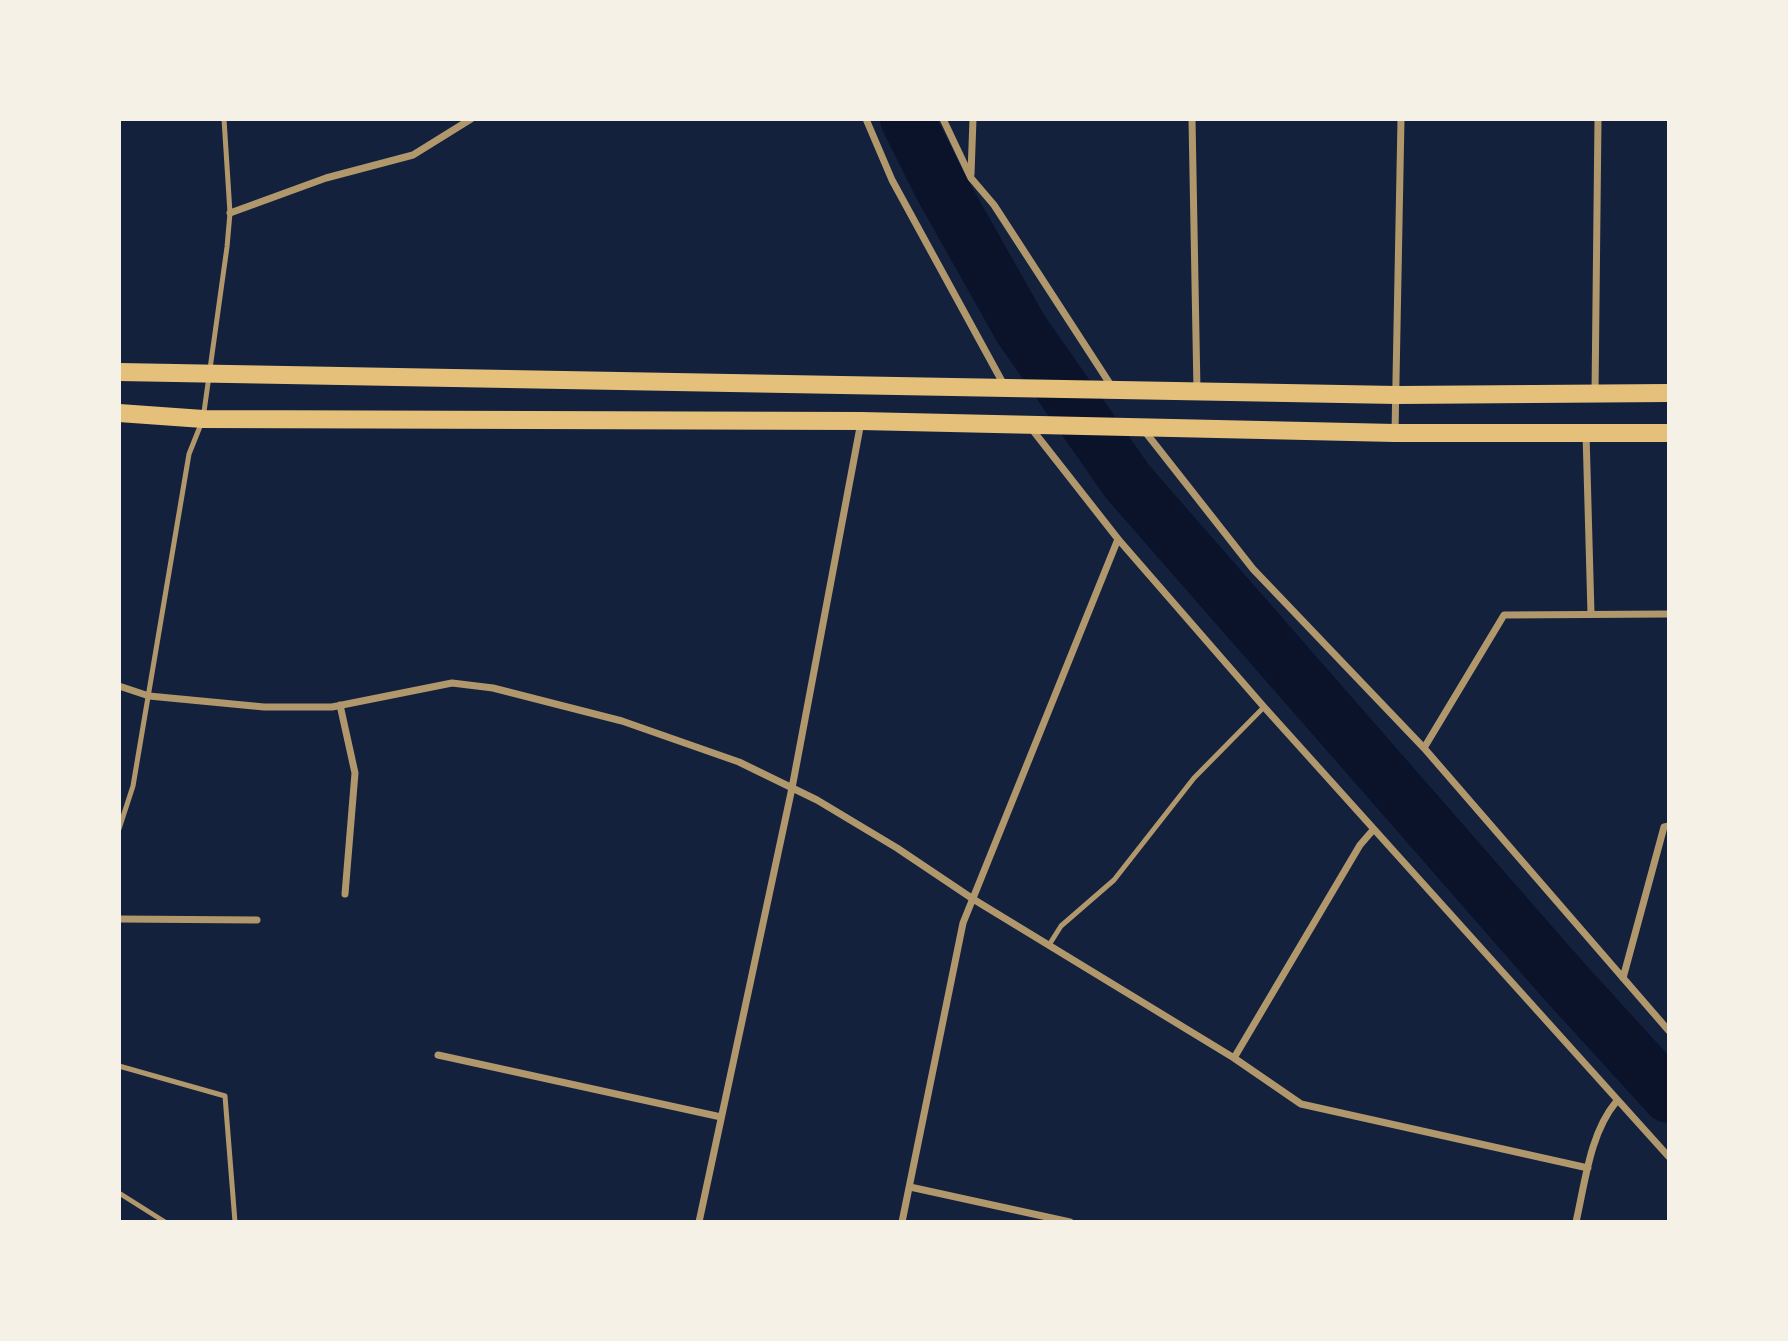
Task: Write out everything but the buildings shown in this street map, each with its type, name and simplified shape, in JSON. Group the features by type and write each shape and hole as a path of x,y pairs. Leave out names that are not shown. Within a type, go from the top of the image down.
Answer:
{"main road":[{"path":"119,372 1397,395 1669,393"},
{"path":"119,413 203,419 861,421 1395,433 1669,433"}],"street":[{"path":"230,213 326,178 413,155 471,119"},
{"path":"866,119 892,180 1012,388"},
{"path":"943,119 971,178 994,205 1109,389"},
{"path":"971,178 972,119"},
{"path":"1192,119 1197,392"},
{"path":"1395,433 1401,119"},
{"path":"1595,395 1598,119"},
{"path":"699,1222 792,788 861,421"},
{"path":"1136,426 1254,569 1424,748 1669,1031"},
{"path":"1035,427 1118,540 1373,831 1616,1102 1669,1157"},
{"path":"1586,432 1591,614"},
{"path":"902,1222 963,923 1118,540"},
{"path":"1424,748 1504,615 1669,614"},
{"path":"119,686 149,696 264,706 340,705 452,683 493,688 671,738 739,762 792,788 897,848 973,899 1234,1058 1301,1104 1588,1168"},
{"path":"340,705 355,773 345,894"},
{"path":"1623,978 1664,827 1669,826"},
{"path":"1234,1058 1360,845 1373,831"},
{"path":"119,919 257,920"},
{"path":"438,1055 721,1117"},
{"path":"1576,1222 1588,1168 1605,1115 1616,1102"},
{"path":"910,1186 1070,1222"}],"lane":[{"path":"119,829 133,786 188,454 203,419 230,213 224,119"},
{"path":"1049,945 1061,926 1114,880 1194,778 1264,707"},
{"path":"119,1066 225,1096 235,1222"},
{"path":"119,1193 165,1222"}],"waterway":[{"path":"907,119 941,187 1021,329 1127,481 1564,981 1669,1096"}]}
